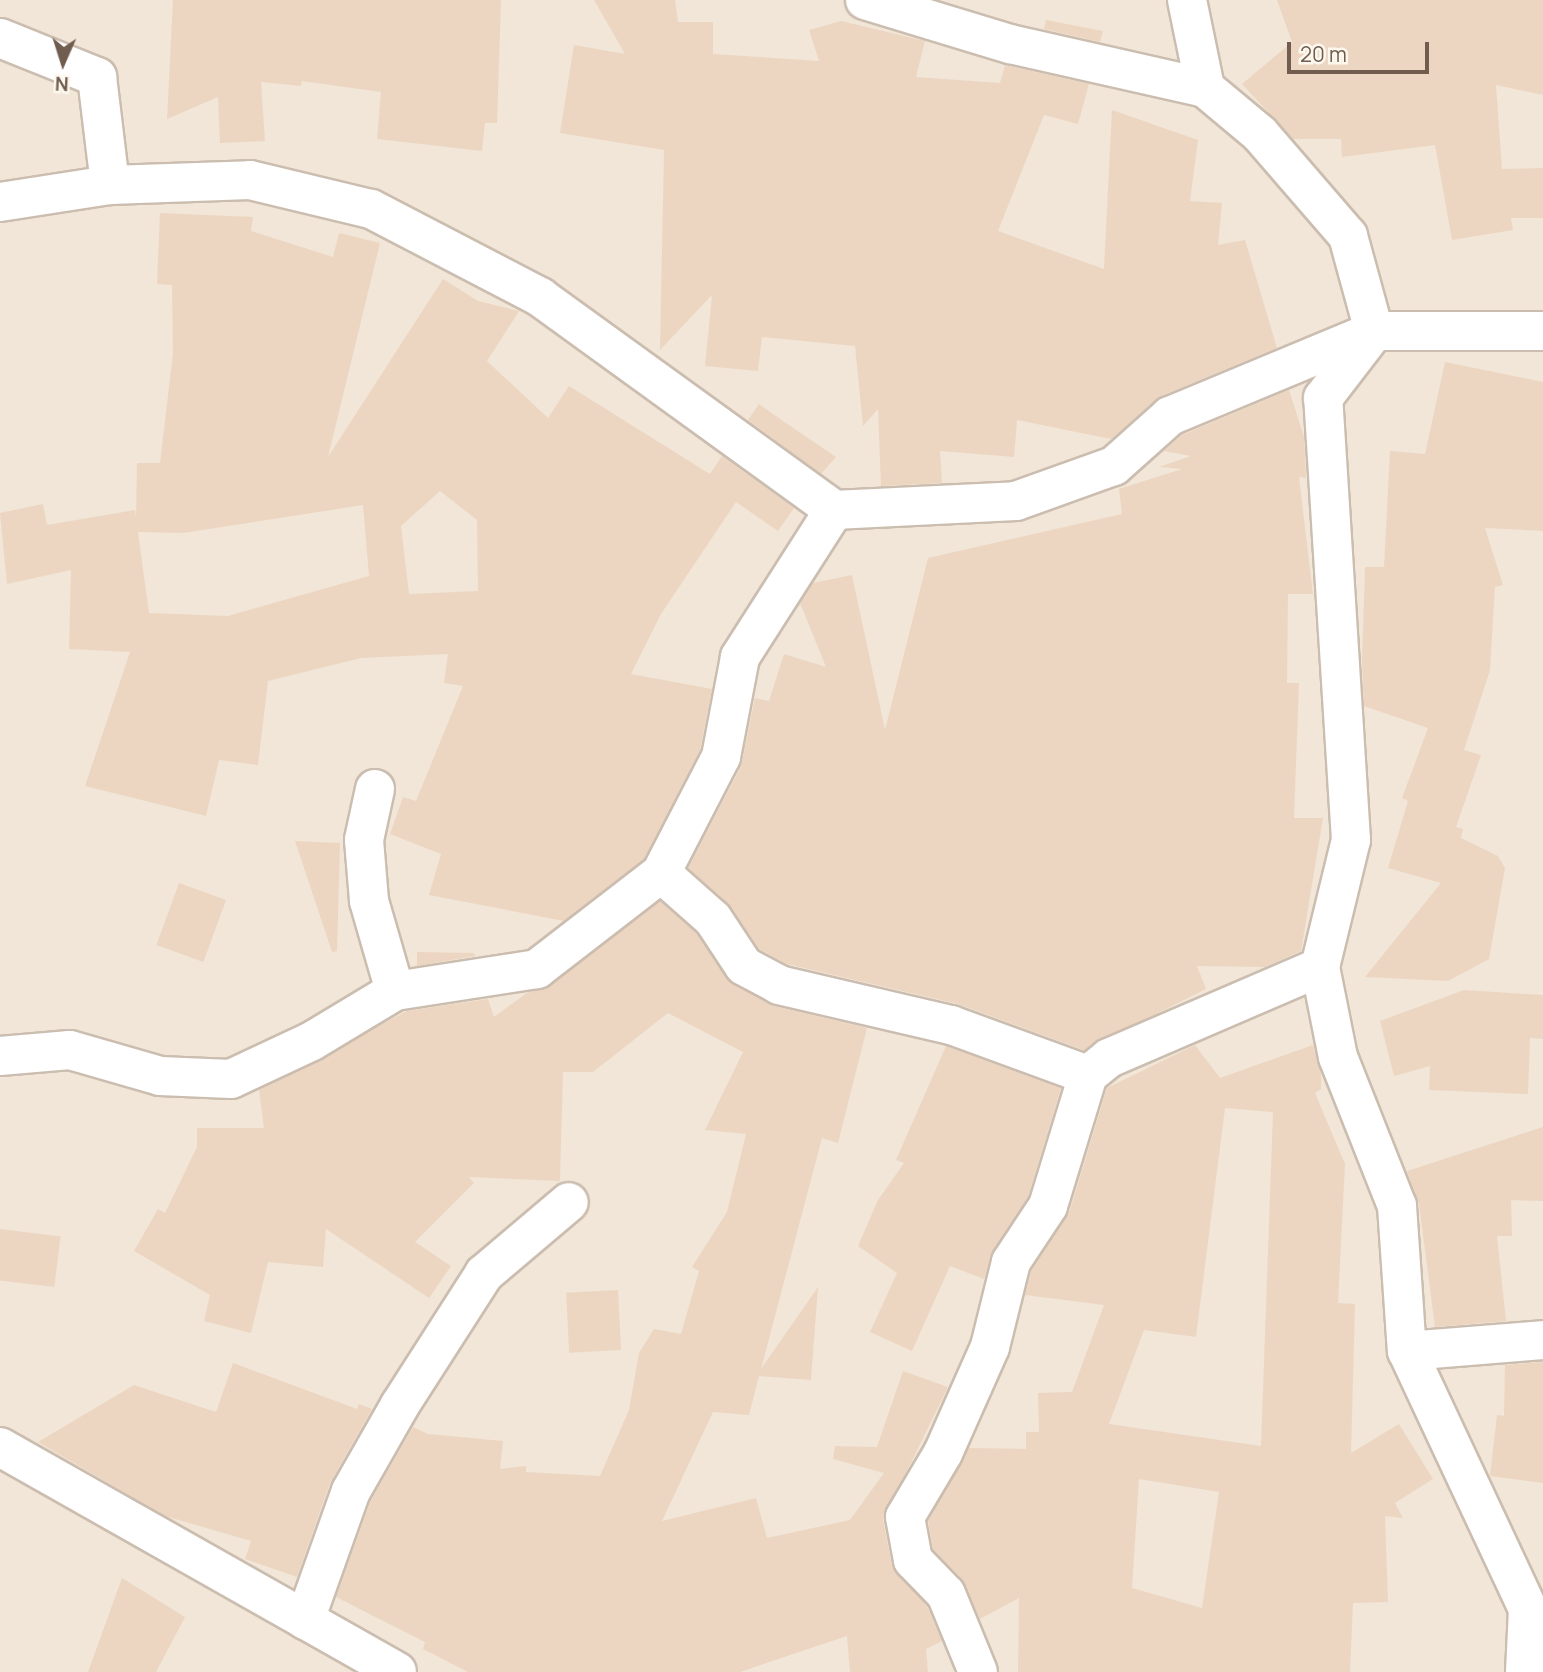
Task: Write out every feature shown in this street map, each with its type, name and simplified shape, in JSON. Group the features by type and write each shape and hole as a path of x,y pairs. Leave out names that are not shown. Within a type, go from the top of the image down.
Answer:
{"street":[{"path":"865,0 1010,44 1205,88 1260,134 1348,236 1374,331"},
{"path":"1187,0 1205,88"},
{"path":"0,38 97,76 110,185"},
{"path":"0,202 110,185 250,180 371,209 540,297 834,510 1016,501 1114,466 1170,416 1374,331 1543,331"},
{"path":"1374,331 1323,398 1351,840 1320,967 1338,1057 1397,1206 1407,1351 1528,1609 1525,1672"},
{"path":"0,1056 70,1050 160,1076 231,1079 312,1041 395,991 537,969 661,873 720,757 740,657 834,510"},
{"path":"375,789 364,840 369,901 395,991"},
{"path":"661,873 713,919 744,966 779,985 951,1025 1088,1075"},
{"path":"978,1672 946,1594 913,1560 905,1517 943,1453 990,1347 1011,1262 1048,1206 1088,1075 1110,1058 1320,967"},
{"path":"305,1619 351,1491 400,1405 484,1274 569,1202"},
{"path":"1407,1351 1543,1340"},
{"path":"0,1447 305,1619 386,1669"}],"shaded area":[{"path":"0,0 1543,0 1543,1672 0,1672"}],"building":[{"path":"173,0 501,0 497,123 485,123 482,151 377,139 381,92 302,81 301,86 261,82 265,141 220,143 218,97 167,119"},
{"path":"594,0 675,0 678,22 713,22 713,54 819,61 809,30 841,21 925,41 916,77 1000,83 1005,65 1089,84 1078,124 1044,115 998,231 1104,269 1112,110 1198,140 1190,201 1222,203 1218,245 1245,240 1277,348 1161,396 1111,439 1017,420 1014,457 940,451 942,483 881,486 878,409 863,426 855,346 762,337 758,371 705,366 712,295 660,350 664,150 560,133 574,45 625,54"},
{"path":"1277,0 1543,0 1543,95 1496,85 1502,169 1543,168 1543,218 1511,218 1513,230 1452,240 1435,145 1342,157 1341,139 1293,139 1242,84 1292,42"},
{"path":"1046,20 1103,31 1100,42 1044,29"},
{"path":"160,213 253,217 251,231 333,257 339,233 380,243 328,457 443,279 478,301 519,311 487,361 548,418 569,386 710,474 722,456 794,508 778,531 736,502 661,614 631,674 712,689 700,750 644,859 564,921 429,895 441,854 390,834 403,797 416,801 463,686 444,683 448,654 361,658 268,681 258,765 219,760 206,816 85,786 130,652 69,649 71,570 7,584 0,513 43,504 47,525 135,510 136,518 137,463 160,463 173,353 172,285 157,284","holes":["440,491 477,520 478,591 409,594 401,526","363,505 369,576 228,616 149,613 138,532 183,533"]},
{"path":"1445,362 1543,382 1543,531 1485,528 1503,585 1495,587 1490,670 1464,750 1481,755 1456,827 1463,829 1461,838 1498,856 1505,868 1489,959 1448,981 1365,977 1441,883 1388,868 1408,801 1402,798 1428,728 1364,706 1362,661 1365,567 1384,567 1390,451 1425,454"},
{"path":"1289,390 1304,437 1306,478 1299,477 1313,594 1288,594 1287,683 1299,683 1294,818 1323,818 1301,951 1265,967 1197,966 1206,989 1084,1050 958,1004 787,964 759,949 728,903 688,868 741,767 755,698 769,701 784,654 826,667 800,603 813,583 852,575 885,730 928,558 1122,514 1119,489 1182,469 1159,467 1191,456 1164,451 1182,435"},
{"path":"759,404 836,457 821,474 748,420"},
{"path":"295,841 340,843 337,951 332,952"},
{"path":"179,883 226,900 203,962 156,945"},
{"path":"660,901 696,933 734,985 774,1006 867,1028 838,1143 822,1138 761,1369 818,1287 811,1380 759,1376 749,1415 713,1412 662,1521 756,1498 767,1538 850,1520 884,1473 833,1459 835,1446 877,1447 903,1371 948,1387 883,1520 892,1565 927,1606 942,1641 926,1649 928,1672 850,1672 847,1636 740,1672 468,1672 423,1649 425,1642 336,1597 371,1500 413,1427 428,1434 503,1441 500,1469 526,1466 526,1472 600,1476 629,1410 639,1353 654,1329 681,1334 699,1271 692,1267 727,1212 746,1134 705,1130 743,1052 668,1013 593,1072 563,1072 560,1181 469,1177 474,1183 415,1242 451,1266 429,1298 326,1229 323,1267 268,1262 251,1333 204,1321 210,1295 134,1251 158,1209 165,1213 197,1147 197,1128 264,1128 259,1090 407,1011 488,999 494,1017 527,993 550,986"},
{"path":"417,952 474,953 475,956 417,966"},
{"path":"1464,990 1543,995 1543,1039 1530,1038 1528,1094 1429,1090 1430,1066 1394,1076 1380,1021"},
{"path":"1195,1045 1220,1078 1313,1045 1321,1074 1321,1089 1315,1093 1345,1164 1338,1303 1355,1304 1351,1453 1399,1424 1433,1479 1395,1503 1403,1518 1385,1516 1388,1602 1353,1603 1350,1672 1018,1672 1019,1598 980,1619 962,1579 933,1550 928,1521 969,1448 1026,1449 1026,1432 1039,1432 1038,1393 1072,1392 1104,1305 1025,1295 1031,1271 1069,1213 1107,1088","holes":["1225,1108 1273,1112 1261,1446 1109,1424 1144,1330 1196,1337","1139,1479 1219,1492 1202,1608 1132,1588"]},
{"path":"946,1046 1061,1088 1028,1197 993,1250 984,1279 950,1266 912,1351 870,1332 897,1273 858,1246 878,1200 904,1163 896,1160"},
{"path":"1543,1127 1543,1201 1511,1200 1512,1236 1497,1236 1506,1321 1435,1327 1419,1204 1407,1171"},
{"path":"0,1229 61,1236 54,1287 0,1280"},
{"path":"618,1290 621,1350 569,1353 566,1293"},
{"path":"1543,1362 1543,1483 1490,1476 1497,1415 1504,1416 1505,1365"},
{"path":"233,1363 357,1409 359,1404 372,1409 330,1483 297,1577 245,1559 251,1541 165,1516 38,1442 134,1385 216,1412"},
{"path":"122,1578 185,1617 156,1672 88,1672"}]}
